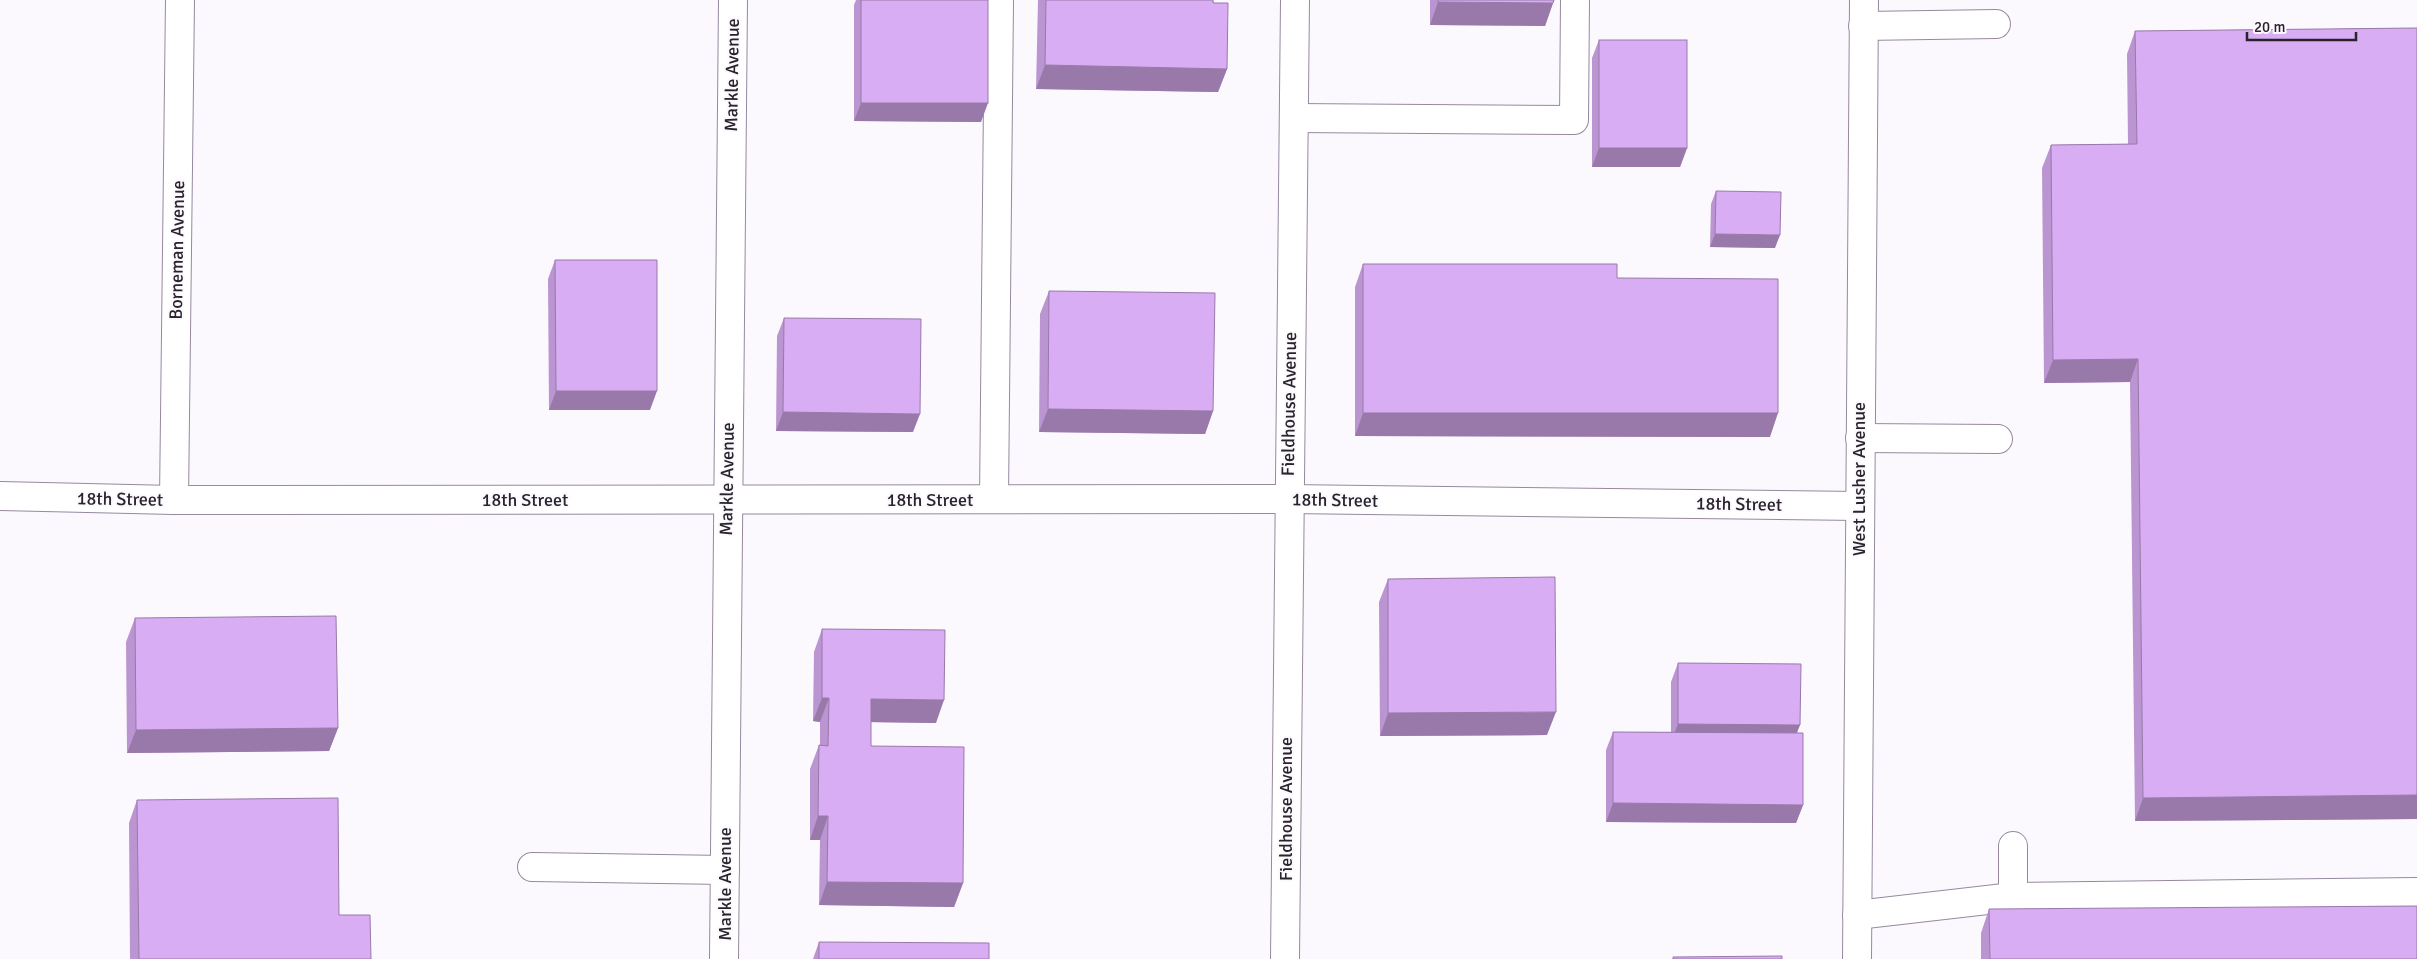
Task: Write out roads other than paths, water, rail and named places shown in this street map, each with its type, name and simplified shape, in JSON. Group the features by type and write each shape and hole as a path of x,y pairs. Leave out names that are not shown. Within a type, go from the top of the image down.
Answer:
{"street":[{"name":"Borneman Avenue","path":"174,500 180,0"},
{"name":"Markle Avenue","path":"724,959 733,0"},
{"path":"994,499 999,0"},
{"name":"Fieldhouse Avenue","path":"1285,959 1288,499 1295,0"},
{"path":"1294,118 1574,120 1574,0"},
{"path":"1863,13 1996,24"},
{"name":"West Lusher Avenue","path":"1857,959 1863,13"},
{"path":"1860,438 1998,439"},
{"name":"18th Street","path":"0,496 174,500 1288,499 1859,506"},
{"path":"2013,846 2013,897"},
{"path":"532,866 724,870"},
{"path":"1857,915 2013,897 2417,892"}]}
